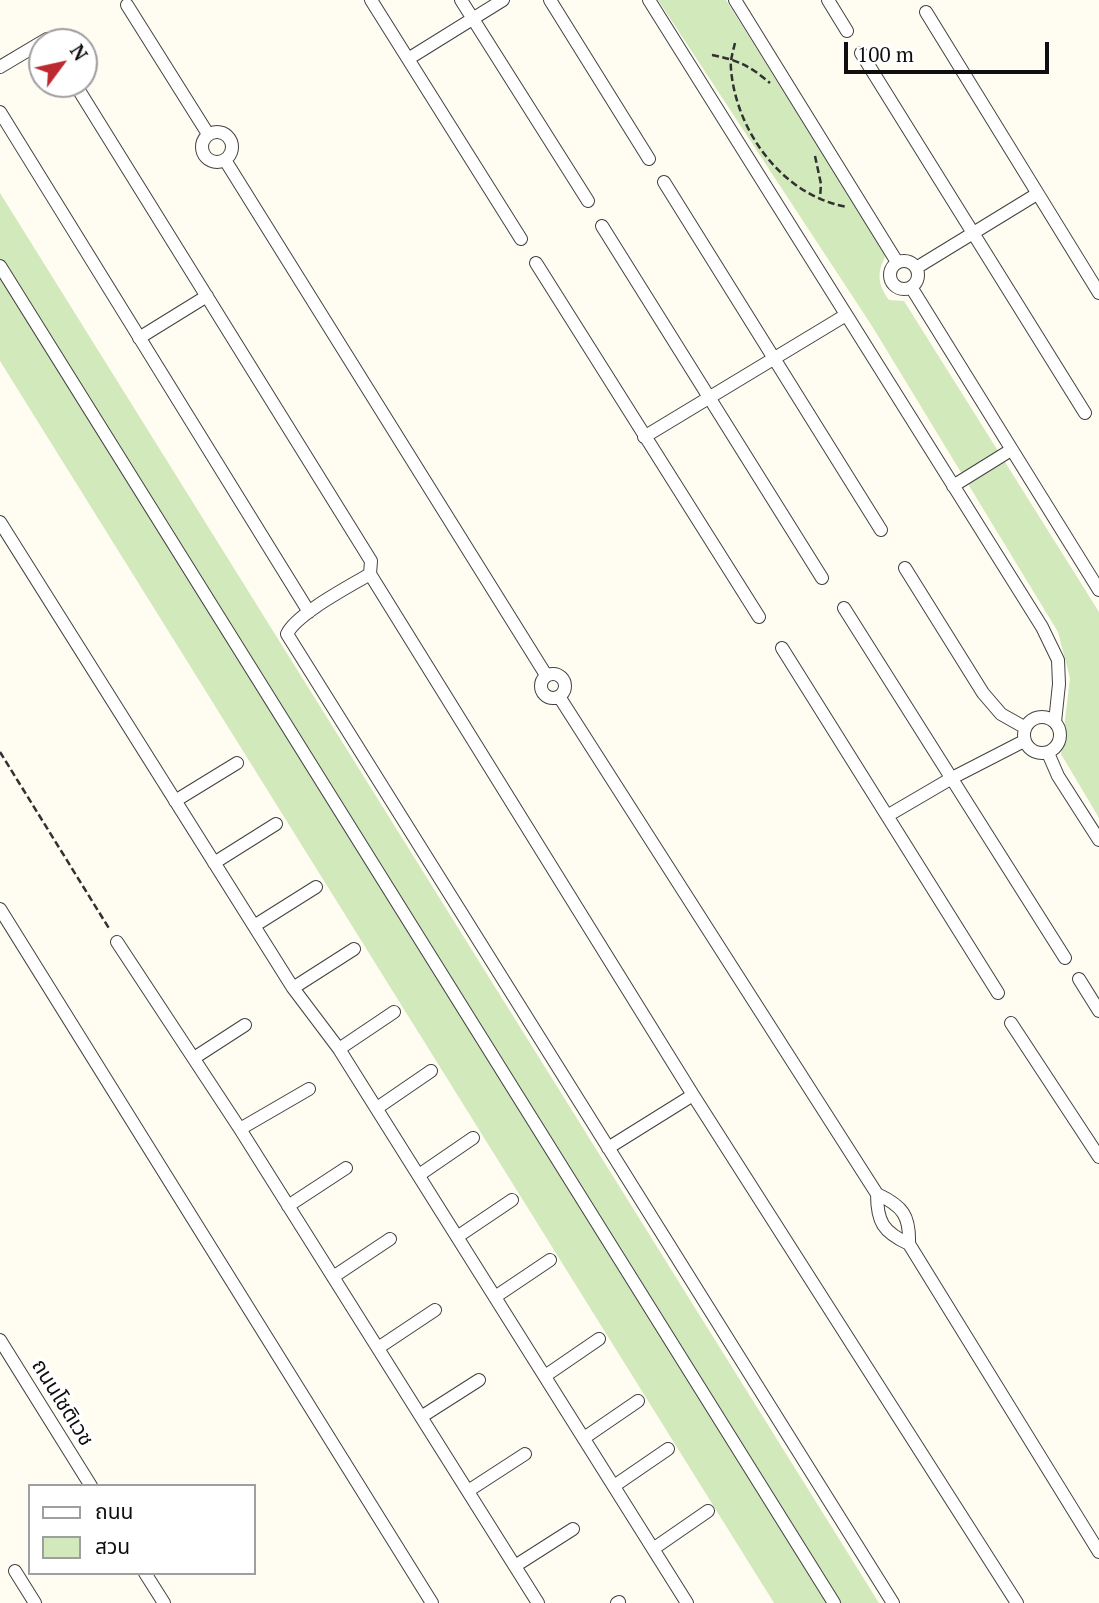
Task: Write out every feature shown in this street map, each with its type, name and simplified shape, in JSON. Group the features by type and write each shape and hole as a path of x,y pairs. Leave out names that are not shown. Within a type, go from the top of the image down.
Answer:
{"street":[{"path":"371,0 521,239"},
{"path":"461,0 587,201"},
{"path":"408,60 503,0"},
{"path":"550,0 649,159"},
{"path":"649,0 1042,627 1058,660 1059,684 1055,722"},
{"path":"735,0 897,262"},
{"path":"828,0 848,32"},
{"path":"127,5 208,134"},
{"path":"926,12 1099,293"},
{"path":"0,67 28,50"},
{"path":"861,53 1085,413"},
{"path":"84,98 371,561 370,573 693,1095 1017,1603"},
{"path":"0,112 309,612"},
{"path":"220,132 230,139 232,151 225,160 213,162 204,155 202,144 208,134 220,132"},
{"path":"225,160 546,675"},
{"path":"664,182 881,530"},
{"path":"916,268 1037,194"},
{"path":"602,226 822,578"},
{"path":"908,261 916,268 918,279 911,288 900,289 891,282 890,271 897,262 908,261"},
{"path":"536,263 759,617"},
{"path":"0,266 834,1603"},
{"path":"911,288 1099,590"},
{"path":"139,338 207,296"},
{"path":"644,437 846,315"},
{"path":"953,486 1011,450"},
{"path":"0,522 293,988 339,1049 377,1108 687,1603"},
{"path":"905,568 983,693 1001,714 1024,727"},
{"path":"370,573 309,612 290,626 287,634 892,1603"},
{"path":"844,608 1065,958"},
{"path":"782,648 998,993"},
{"path":"556,674 564,680 566,690 560,698 550,699 542,693 541,684 546,675 556,674"},
{"path":"560,698 877,1194 877,1215 891,1236 909,1244"},
{"path":"1046,716 1055,722 1060,731 1057,746 1048,753 1030,749 1024,741 1024,727 1035,717 1046,716"},
{"path":"887,816 952,778 1024,741"},
{"path":"1048,753 1058,776 1099,841"},
{"path":"175,802 237,763"},
{"path":"214,863 276,824"},
{"path":"254,926 316,887"},
{"path":"0,909 432,1603"},
{"path":"117,942 240,1129 538,1603"},
{"path":"293,988 354,949"},
{"path":"1079,979 1099,1011"},
{"path":"339,1049 394,1012"},
{"path":"1011,1023 1099,1157"},
{"path":"194,1058 246,1025"},
{"path":"377,1108 431,1071"},
{"path":"240,1129 309,1089"},
{"path":"608,1149 693,1095"},
{"path":"419,1175 473,1138"},
{"path":"288,1206 346,1168"},
{"path":"877,1194 896,1202 909,1223 909,1244 1099,1552"},
{"path":"457,1237 512,1200"},
{"path":"333,1277 390,1240"},
{"path":"495,1297 550,1260"},
{"path":"377,1348 435,1310"},
{"path":"545,1376 599,1339"},
{"name":"ถนนโชติเวช","path":"0,1340 90,1484"},
{"path":"421,1418 479,1380"},
{"path":"584,1438 638,1401"},
{"path":"614,1486 668,1449"},
{"path":"468,1491 526,1454"},
{"path":"653,1549 708,1511"},
{"path":"515,1566 573,1529"},
{"path":"15,1571 35,1603"},
{"path":"146,1575 164,1603"}],"path":[{"path":"735,43 732,59 734,90 748,127 773,167 797,187 835,205 866,210"},
{"path":"712,55 752,67 778,90"},
{"path":"813,147 821,184 820,198"},
{"path":"0,752 117,942"}],"green space":[{"path":"658,0 726,0 886,255 880,278 885,294 889,300 904,301 1099,612 1099,818 1061,754 1070,678 1058,632 872,326"},
{"path":"0,193 879,1603 774,1603 0,361"}]}
